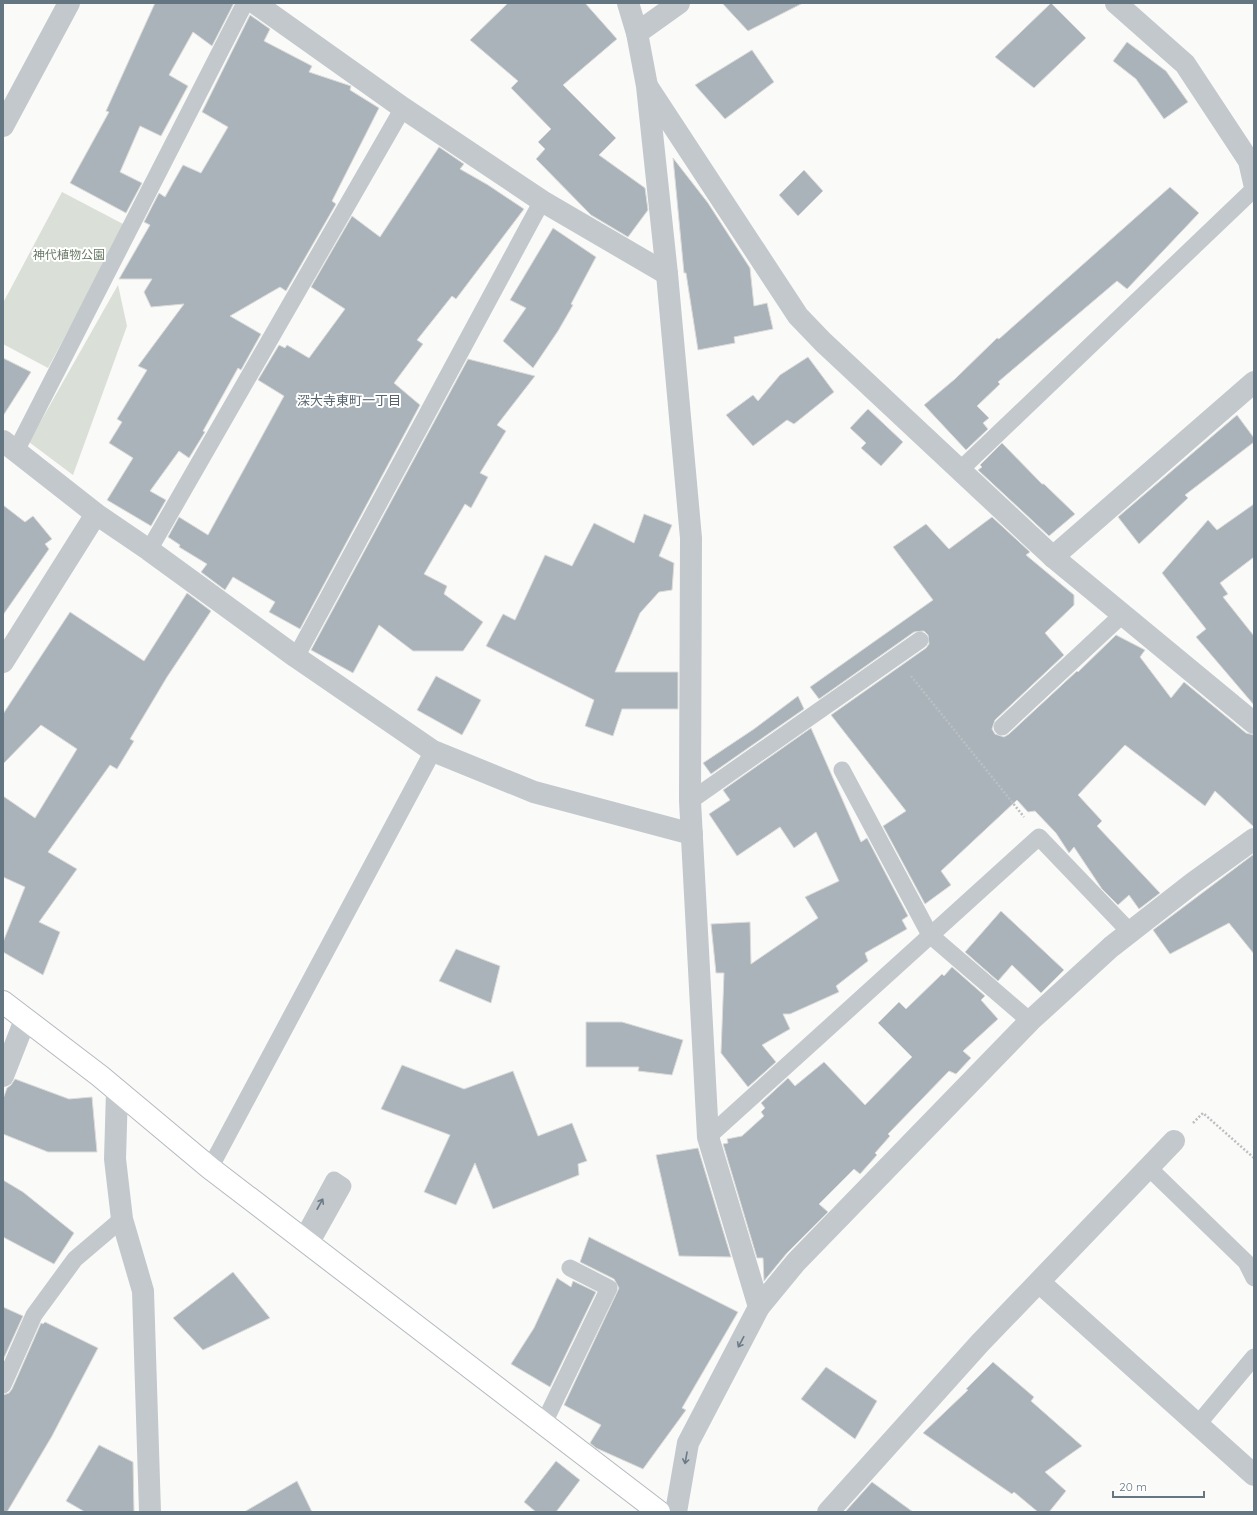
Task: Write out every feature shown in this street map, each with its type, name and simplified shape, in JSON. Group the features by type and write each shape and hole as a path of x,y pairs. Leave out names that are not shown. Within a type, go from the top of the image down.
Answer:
{"street":[{"path":"3,126 69,3"},
{"path":"255,3 403,108 542,201 668,274"},
{"path":"628,3 638,33 647,86 668,274 691,538 690,801 708,1137 759,1307"},
{"path":"638,33 679,3"},
{"path":"1116,3 1185,64 1251,159 1254,183"},
{"path":"647,86 798,316 823,342 1053,557 1254,723"},
{"path":"1053,557 1254,382"},
{"path":"9,446 96,514 433,751 534,792 692,834"},
{"path":"3,662 96,514"},
{"path":"676,1512 688,1442 759,1307 796,1262 1030,1021 1130,932 1254,839"},
{"path":"3,1002 117,1091 210,1168 543,1425 659,1512"},
{"path":"3,1076 25,1020"},
{"path":"117,1091 115,1159 122,1219 143,1291 150,1512"},
{"path":"828,1512 980,1343 1174,1141"},
{"path":"1039,1282 1254,1475"}],"lane":[{"path":"9,446 245,3"},
{"path":"149,550 403,108"},
{"path":"960,470 1254,189"},
{"path":"296,656 542,201"},
{"path":"1002,727 1122,615"},
{"path":"690,801 920,640"},
{"path":"210,1168 433,751"},
{"path":"842,770 930,935 1030,1021"},
{"path":"708,1137 1039,837 1130,932"},
{"path":"1149,1168 1246,1262 1254,1278"},
{"path":"3,1385 34,1315 75,1259 122,1219"},
{"path":"543,1425 609,1288 570,1268"},
{"path":"1198,1424 1254,1357"}],"path":[{"path":"896,656 1039,837"},
{"path":"1174,1141 1203,1113 1254,1158"}],"green space":[{"name":"神代植物公園","path":"62,192 125,225 48,368 3,344 3,303"},
{"name":"神代植物公園","path":"118,285 127,326 73,475 29,442"}],"building":[{"path":"155,3 234,3 212,46 193,32 169,75 188,86 161,136 140,126 120,172 142,183 126,213 70,183 109,112 106,111"},
{"path":"508,3 585,3 617,39 563,85 616,138 599,155 645,188 648,210 628,237 591,215 536,159 545,149 538,142 551,129 511,88 518,81 470,40"},
{"path":"722,3 803,3 748,31"},
{"path":"1051,3 1086,38 1034,88 995,57"},
{"path":"250,15 270,29 264,41 312,66 309,72 351,86 350,90 379,108 332,201 336,204 286,291 280,287 230,316 261,334 241,370 238,368 203,431 205,432 189,458 179,451 150,491 166,500 151,526 107,500 133,458 109,443 122,422 117,419 147,370 138,366 184,304 151,307 144,292 152,279 119,279 150,225 144,222 159,193 165,197 183,165 201,173 228,127 202,112"},
{"path":"1127,42 1166,71 1188,102 1164,119 1136,79 1113,61"},
{"path":"752,50 774,82 725,119 695,85"},
{"path":"439,147 464,164 460,169 488,185 524,209 456,299 452,296 417,340 423,344 394,383 420,405 300,629 269,612 275,602 233,577 225,590 201,572 207,564 179,547 180,545 168,537 179,517 208,535 284,396 258,380 279,345 285,348 287,345 309,358 345,309 311,287 352,216 380,237"},
{"path":"673,158 708,203 750,268 754,306 767,303 773,329 734,337 735,343 698,350 686,273 684,273"},
{"path":"804,170 823,191 798,216 779,195"},
{"path":"1170,187 1199,213 1127,289 1117,281 998,382 1000,384 977,406 989,418 983,423 988,429 966,450 924,405 955,379 997,338 999,339"},
{"path":"553,228 596,257 571,304 573,305 558,331 533,368 503,341 526,308 510,300"},
{"path":"808,357 834,392 794,424 787,420 753,446 726,415 753,395 758,401 780,375"},
{"path":"3,358 31,372 3,416"},
{"path":"468,359 535,376 497,425 506,431 480,473 488,477 471,508 465,504 424,574 447,586 444,594 483,622 463,651 413,651 379,625 353,673 311,650"},
{"path":"868,409 903,442 881,466 861,448 866,443 850,428"},
{"path":"1237,415 1254,438 1254,442 1185,495 1188,498 1139,544 1118,517"},
{"path":"1002,443 1042,484 1044,484 1075,514 1049,536 978,470 982,467 980,465"},
{"path":"1254,504 1254,557 1220,583 1228,594 1223,597 1254,636 1254,705 1196,637 1206,629 1162,573 1208,520 1217,530"},
{"path":"3,505 25,522 33,516 52,539 45,544 49,549 3,615"},
{"path":"644,514 672,525 659,556 674,563 672,590 659,592 640,613 615,672 678,672 678,709 622,709 613,736 585,726 594,700 486,646 503,614 515,620 545,555 572,566 594,523 634,543"},
{"path":"992,517 1030,552 1026,555 1074,595 1074,605 1045,633 1064,655 995,720 992,729 995,734 1004,737 1009,734 1077,671 1078,672 1116,635 1145,650 1140,657 1171,698 1184,682 1246,733 1254,735 1254,827 1215,791 1205,806 1125,745 1078,795 1102,821 1097,826 1160,893 1139,909 1129,895 1118,905 1102,889 1074,847 1069,853 1056,833 1035,811 1028,812 1017,800 941,871 951,885 925,904 883,826 906,811 831,715 926,648 929,644 928,635 924,631 914,632 819,699 810,687 933,600 893,547 926,524 949,549"},
{"path":"187,593 211,611 167,677 130,739 134,741 117,769 110,765 48,852 77,869 39,922 60,932 43,975 3,952 3,942 25,887 3,877 3,796 35,818 77,749 41,725 3,764 3,714 70,612 144,661"},
{"path":"436,676 481,700 462,735 417,710"},
{"path":"798,696 804,709 711,774 703,763 754,729"},
{"path":"811,728 861,842 867,838 908,916 902,920 907,929 865,953 868,961 836,986 839,992 790,1014 783,1014 790,1029 762,1045 776,1062 748,1087 721,1053 724,973 716,973 711,924 750,922 751,964 818,918 805,897 839,881 816,832 794,848 780,827 737,856 709,814 730,800 723,790"},
{"path":"1254,854 1254,954 1229,923 1170,954 1153,930"},
{"path":"1001,911 1064,970 1041,993 1012,965 998,981 965,952"},
{"path":"456,949 500,966 491,1003 439,981"},
{"path":"952,967 985,996 981,1000 998,1019 963,1051 971,1058 956,1074 949,1071 888,1134 890,1136 875,1153 877,1155 860,1174 854,1169 819,1204 828,1212 787,1253 764,1281 763,1258 757,1258 723,1144 728,1143 727,1139 742,1136 764,1116 761,1112 765,1108 761,1103 788,1078 795,1086 824,1062 865,1105 912,1057 878,1023 899,1002 906,1009 942,974 944,976"},
{"path":"586,1022 622,1022 683,1040 672,1075 638,1071 639,1067 586,1067"},
{"path":"402,1065 464,1089 513,1071 538,1136 572,1123 587,1161 578,1164 579,1175 493,1209 475,1163 456,1205 424,1192 450,1135 381,1109"},
{"path":"15,1079 69,1099 92,1097 97,1152 48,1152 3,1134 3,1099 7,1088"},
{"path":"698,1148 731,1257 679,1256 656,1155"},
{"path":"3,1180 23,1192 74,1233 54,1264 3,1237"},
{"path":"589,1237 738,1312 682,1408 686,1410 643,1469 596,1448 590,1443 601,1425 564,1405 619,1288 614,1279 580,1262"},
{"path":"233,1272 270,1318 203,1350 173,1318"},
{"path":"557,1278 571,1287 573,1281 596,1292 550,1387 511,1364 534,1328"},
{"path":"3,1307 23,1316 3,1360"},
{"path":"45,1322 98,1348 52,1436 7,1512 3,1512 3,1395 9,1393 12,1389 41,1323 43,1324"},
{"path":"993,1362 1034,1397 1031,1401 1082,1446 1045,1472 1066,1491 1049,1512 1038,1512 1014,1492 1012,1494 923,1433 968,1390 966,1389"},
{"path":"826,1367 877,1401 855,1439 801,1399"},
{"path":"99,1445 133,1462 134,1512 85,1512 66,1501"},
{"path":"556,1461 580,1480 556,1512 536,1512 524,1502"},
{"path":"297,1481 312,1512 244,1512"},
{"path":"872,1482 913,1512 845,1512"}],"district":[{"name":"深大寺東町一丁目","path":"349,400"}]}
